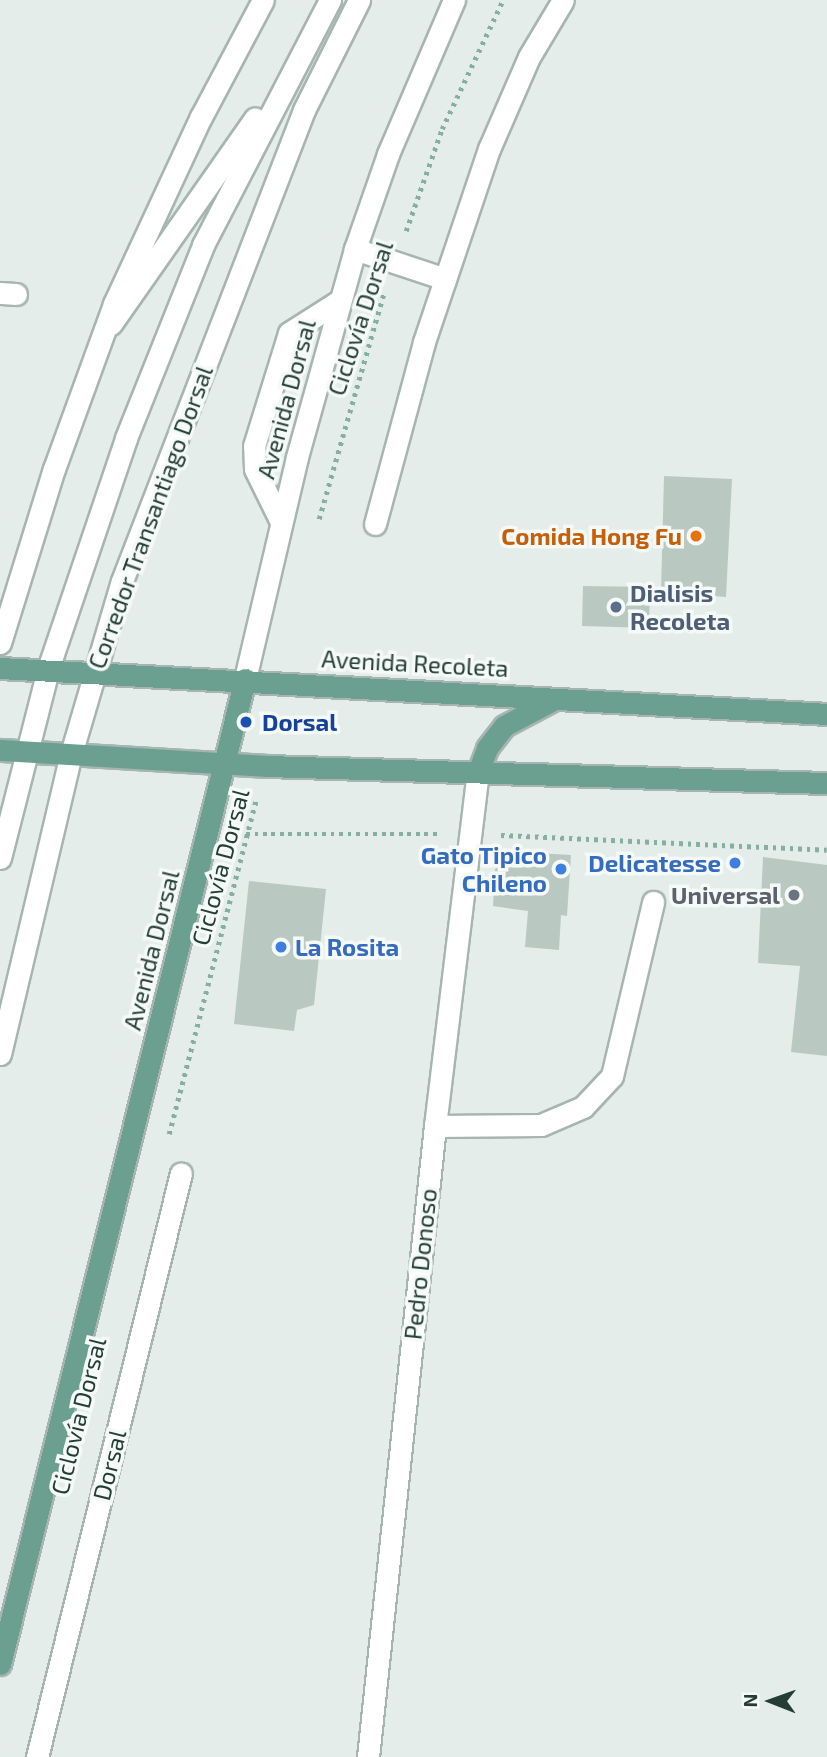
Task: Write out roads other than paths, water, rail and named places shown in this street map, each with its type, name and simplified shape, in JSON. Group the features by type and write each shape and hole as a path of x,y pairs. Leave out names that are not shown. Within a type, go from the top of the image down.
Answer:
{"main road":[{"name":"Avenida Recoleta","path":"0,668 245,679 827,714"},
{"name":"Avenida Dorsal","path":"0,1664 245,679"},
{"path":"478,772 488,748 504,726 559,698"},
{"path":"0,750 266,766 827,783"}],"street":[{"path":"0,643 98,342 201,117 263,0"},
{"name":"Corredor Transantiago Dorsal","path":"0,858 24,751 76,578 164,341 203,245 296,59 330,0"},
{"name":"Corredor Transantiago Dorsal","path":"0,1054 71,754 95,671 151,502 281,167 359,0"},
{"name":"Avenida Dorsal","path":"245,679 281,522 355,249 388,154 454,0"},
{"path":"375,524 445,279 489,149 529,57 563,0"},
{"path":"98,342 296,59"},
{"path":"355,249 445,279"},
{"path":"281,522 255,469 254,446 289,332 339,301"},
{"name":"Pedro Donoso","path":"368,1757 435,1126 478,772"},
{"path":"435,1126 541,1125 583,1107 612,1076 653,902"},
{"name":"Dorsal","path":"37,1757 181,1173"}],"place":[{"name":"Comida Hong Fu","path":"696,536"},
{"name":"Dialisis Recoleta","path":"616,607"},
{"name":"Dorsal","path":"246,722"},
{"name":"Delicatesse","path":"735,863"},
{"name":"Gato Tipico Chileno","path":"561,869"},
{"name":"Universal","path":"794,895"},
{"name":"La Rosita","path":"281,947"}]}
